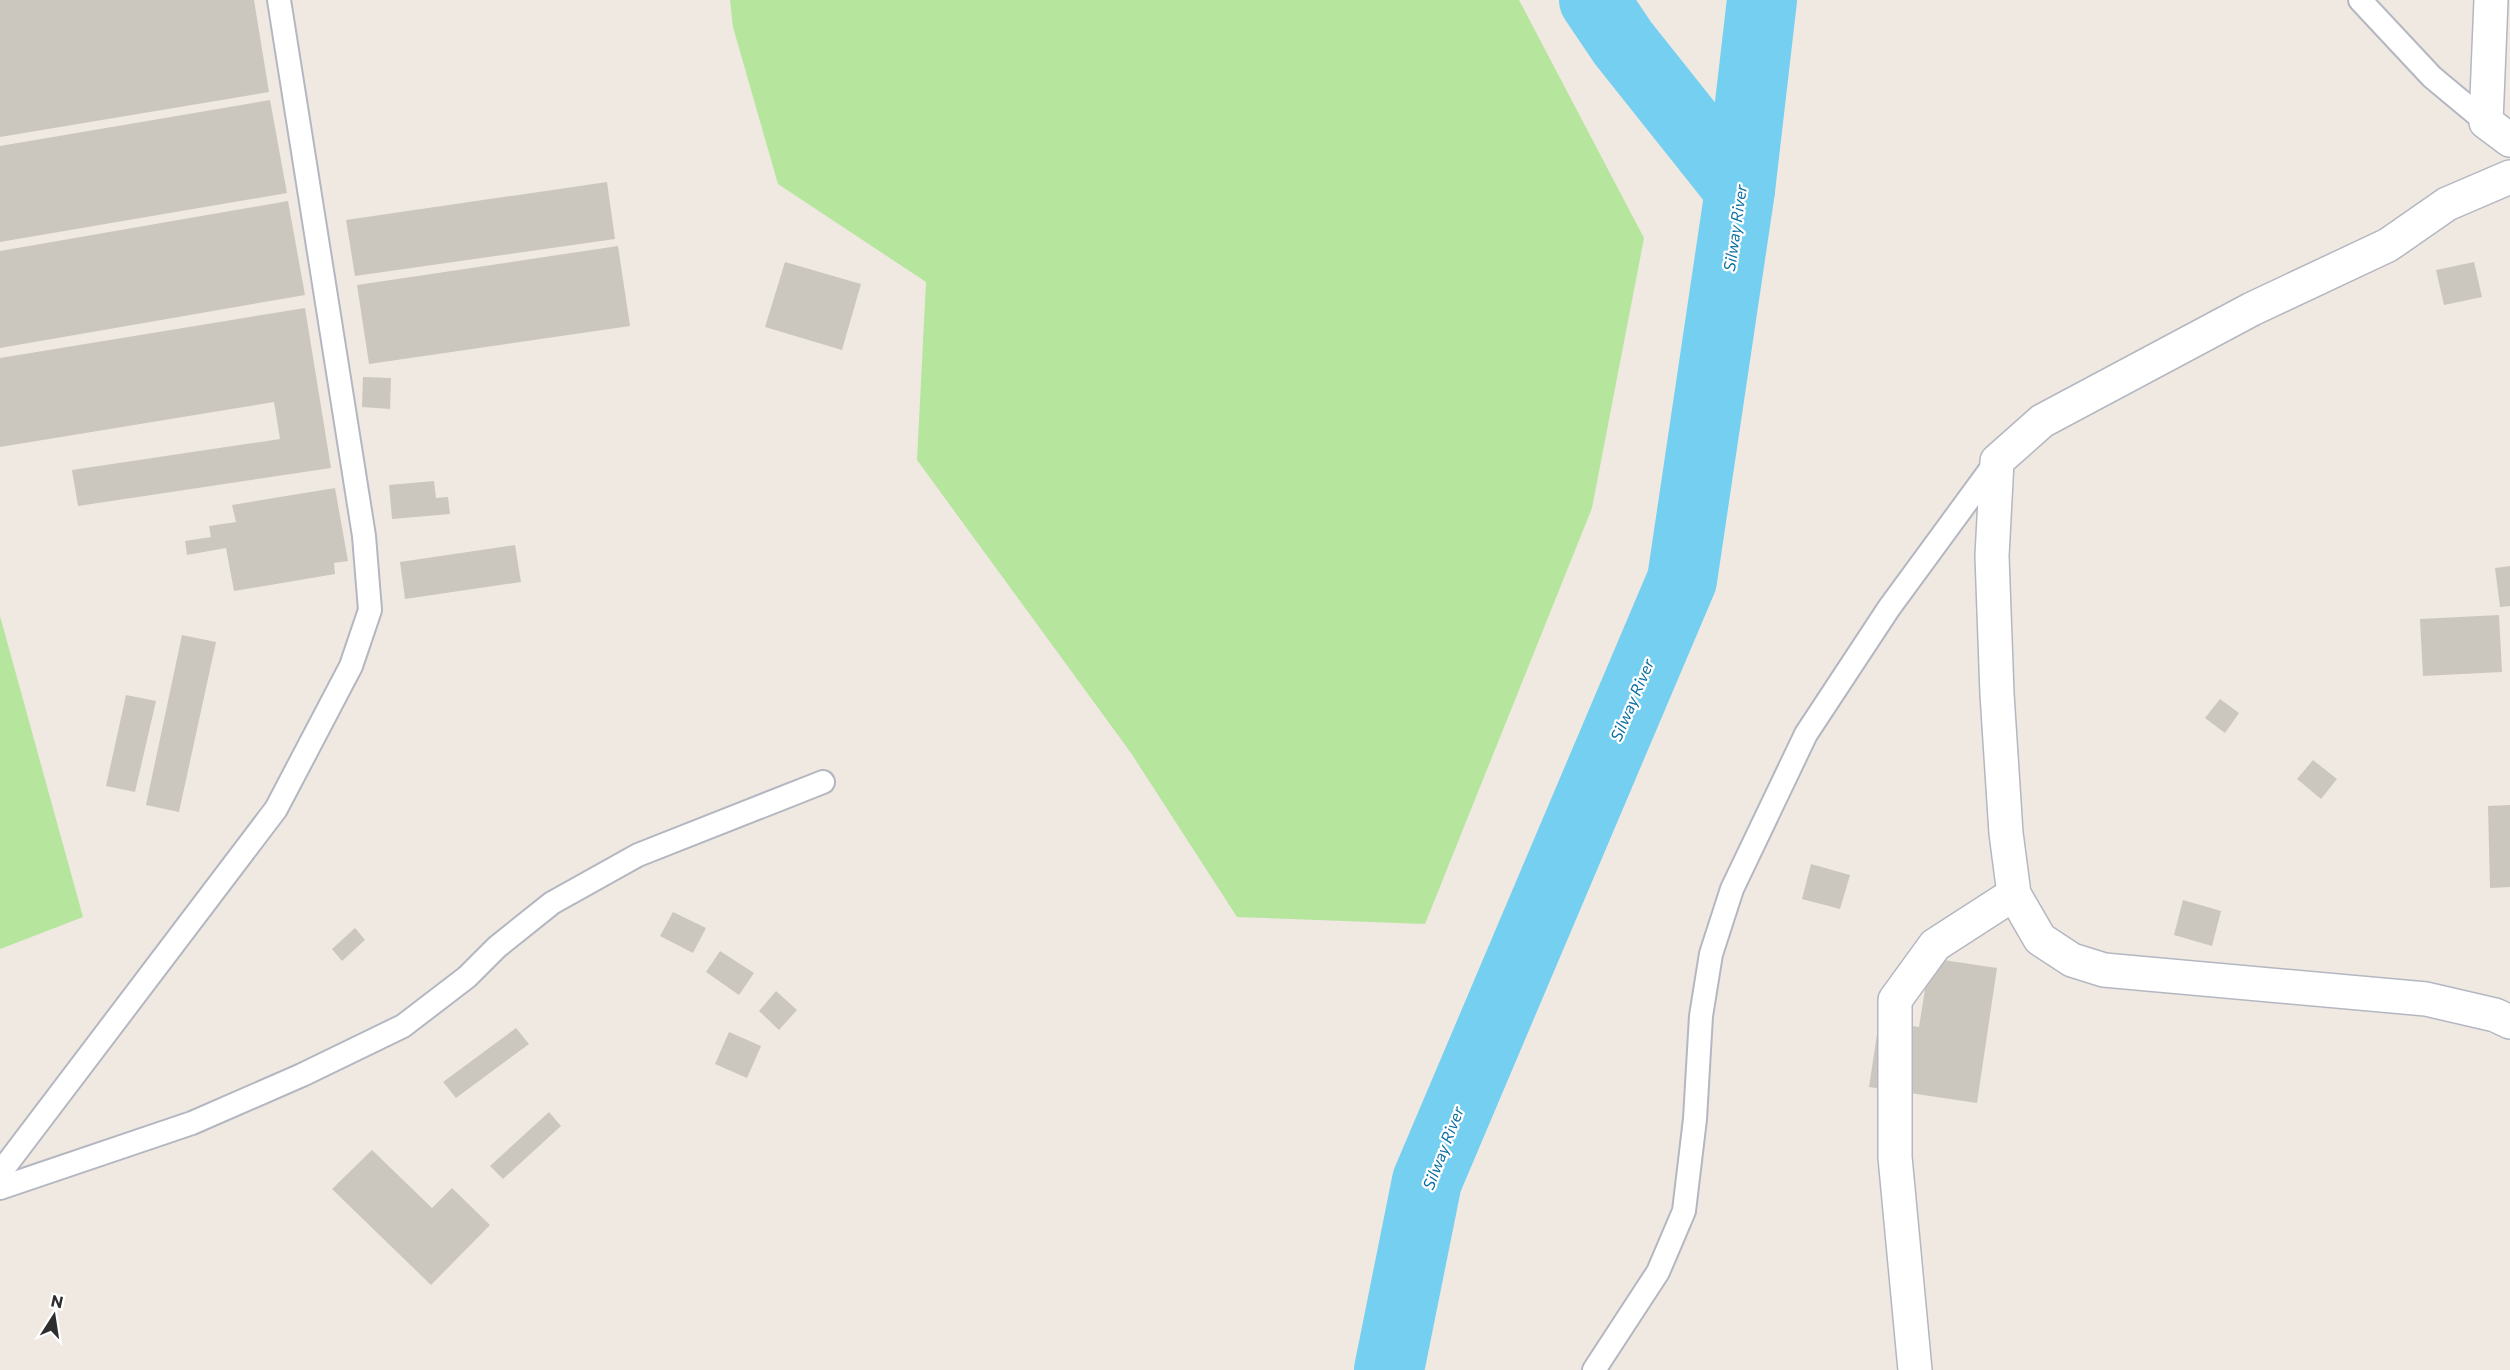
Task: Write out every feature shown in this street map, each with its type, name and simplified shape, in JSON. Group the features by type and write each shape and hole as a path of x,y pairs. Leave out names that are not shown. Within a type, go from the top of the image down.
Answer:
{"street":[{"path":"2491,0 2498,131"},
{"path":"2510,177 2446,204 2388,245 2252,309 2042,421 1997,460 1992,556 1996,671 2006,833 2014,894 2040,939 2072,960 2103,970 2426,999 2495,1015 2510,1022"},
{"path":"1915,1370 1895,1157 1895,1000 1935,945 2014,894"}],"lane":[{"path":"0,1173 276,809 351,666 370,609 364,536 279,0"},
{"path":"2360,0 2432,77 2498,131"},
{"path":"1594,1370 1658,1272 1684,1211 1695,1119 1701,1016 1711,954 1732,889 1806,734 1889,608 1997,460"},
{"path":"0,1188 192,1123 302,1075 403,1026 467,976 497,947 552,903 638,855 823,782"}],"green space":[{"path":"730,0 1519,0 1644,238 1592,508 1425,924 1237,917 1131,753 917,460 926,282 778,184 733,27"},
{"path":"0,616 83,917 0,949"}],"building":[{"path":"0,0 254,0 269,92 0,137"},
{"path":"270,100 287,193 0,242 0,146"},
{"path":"607,182 615,239 355,276 346,220"},
{"path":"288,201 305,295 0,348 0,251"},
{"path":"618,246 630,326 369,364 357,285"},
{"path":"785,262 861,284 842,350 765,327"},
{"path":"2474,262 2482,297 2444,305 2436,270"},
{"path":"305,308 331,468 78,506 72,470 280,439 274,402 0,447 0,358"},
{"path":"363,377 391,378 390,409 362,407"},
{"path":"434,481 436,498 448,497 450,514 392,519 389,485"},
{"path":"335,488 348,561 334,563 335,574 234,591 226,548 187,555 185,541 211,537 209,526 236,522 232,505"},
{"path":"515,545 521,582 405,599 400,562"},
{"path":"2510,566 2510,606 2500,607 2495,568"},
{"path":"2499,615 2502,672 2423,676 2420,619"},
{"path":"182,635 216,642 179,812 146,805"},
{"path":"126,695 156,701 135,792 106,786"},
{"path":"2220,699 2239,713 2225,733 2205,718"},
{"path":"2313,760 2337,779 2321,799 2297,779"},
{"path":"2510,805 2510,887 2490,888 2488,806"},
{"path":"1811,864 1850,875 1840,909 1802,899"},
{"path":"2183,900 2221,911 2212,946 2174,935"},
{"path":"673,912 706,928 693,953 660,936"},
{"path":"355,928 365,940 342,961 332,949"},
{"path":"720,951 754,973 739,995 706,972"},
{"path":"1930,958 1997,968 1977,1103 1869,1087 1879,1021 1919,1027"},
{"path":"776,991 797,1010 779,1030 759,1011"},
{"path":"516,1028 529,1044 456,1098 443,1082"},
{"path":"729,1032 761,1046 747,1078 715,1064"},
{"path":"549,1112 561,1126 503,1179 490,1166"},
{"path":"372,1150 432,1208 452,1188 490,1225 431,1285 332,1189"}],"waterway":[{"path":"1594,0 1623,43 1740,190"},
{"name":"Silway River","path":"1389,1370 1427,1181 1682,580 1740,190 1762,0"}]}
